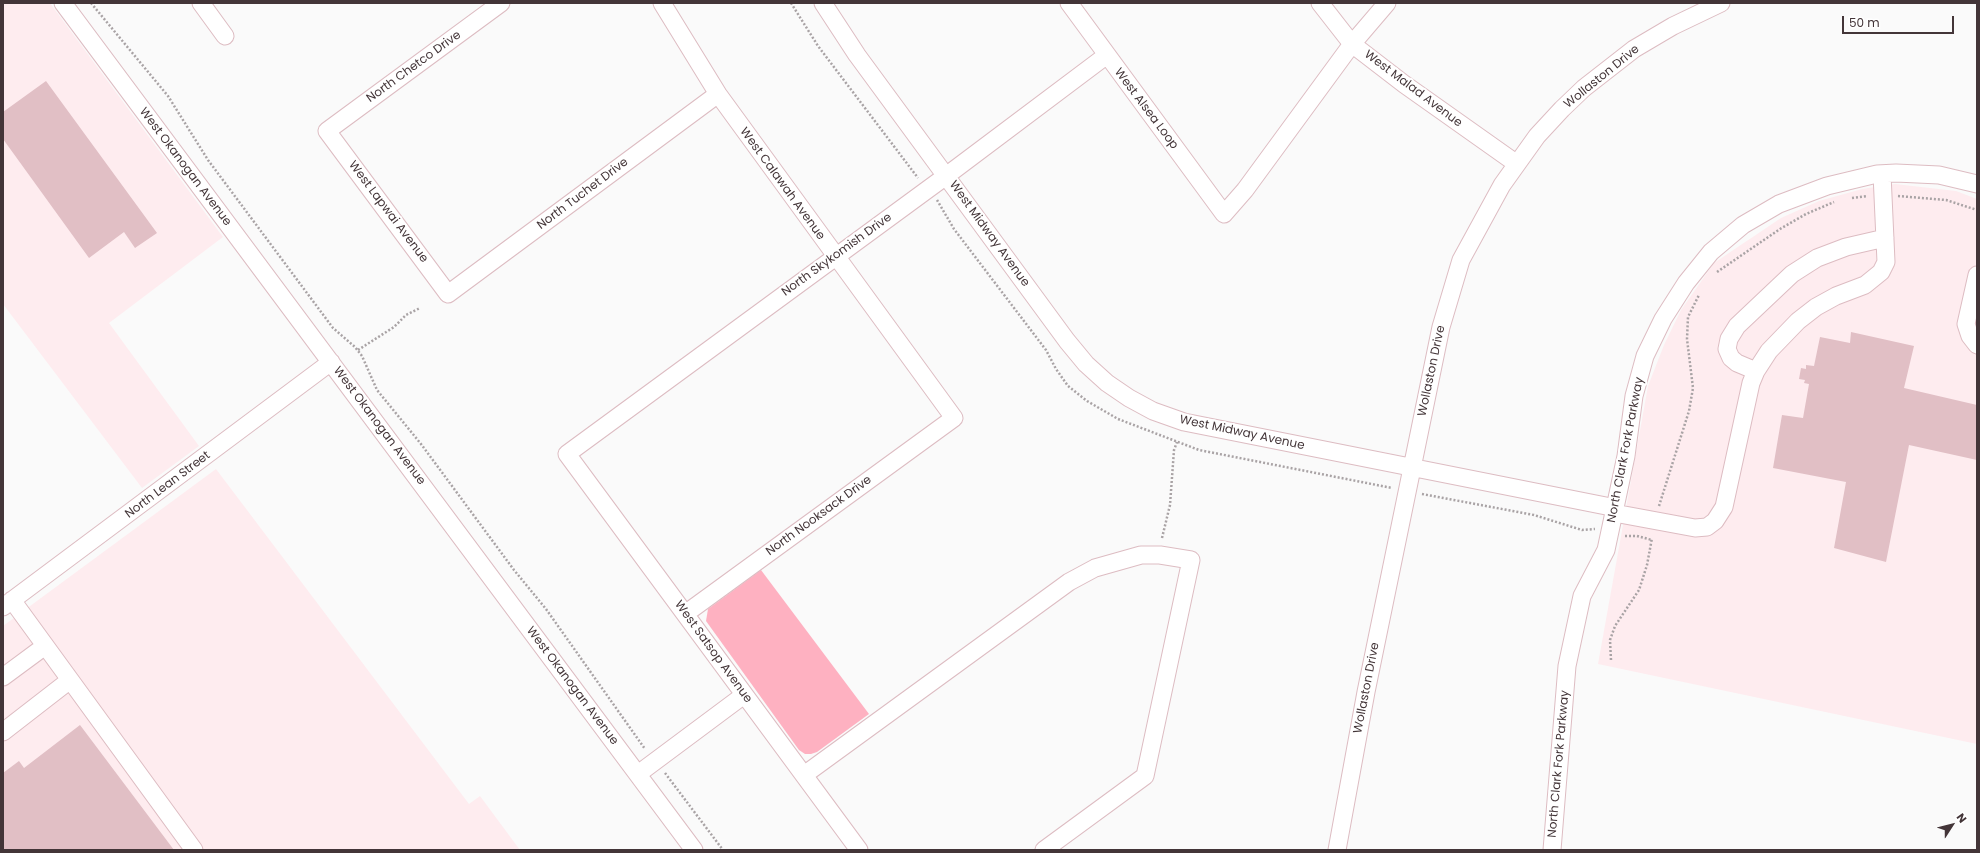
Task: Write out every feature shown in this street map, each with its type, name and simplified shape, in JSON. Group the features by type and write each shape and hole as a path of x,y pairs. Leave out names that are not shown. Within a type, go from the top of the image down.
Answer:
{"street":[{"name":"West Okanogan Avenue","path":"63,3 694,850"},
{"path":"201,3 225,36"},
{"name":"North Chetco Drive","path":"327,131 501,3"},
{"name":"West Calawah Avenue","path":"662,3 718,94 954,418"},
{"name":"West Midway Avenue","path":"823,3 858,55 1068,341 1086,364 1107,383 1129,398 1153,411 1184,422 1615,510 1695,528 1707,527 1715,521 1724,507 1751,383 1756,371 1769,351 1798,321 1816,307 1836,296 1865,285 1874,280 1882,272 1886,262 1882,174"},
{"name":"West Alsea Loop","path":"1069,3 1224,214 1245,190 1352,44"},
{"name":"West Malad Avenue","path":"1320,3 1352,44 1404,84 1517,164"},
{"path":"1352,44 1387,3"},
{"name":"Wollaston Drive","path":"1337,850 1366,692 1441,327 1461,260 1488,207 1538,136 1562,109 1601,74 1654,37 1721,3"},
{"name":"North Skykomish Drive","path":"567,454 946,176 1107,55"},
{"name":"North Tuchet Drive","path":"448,294 718,94"},
{"name":"West Lapwai Avenue","path":"327,131 448,294"},
{"name":"North Clark Fork Parkway","path":"1552,850 1567,666 1582,596 1606,550 1626,456 1634,396 1645,356 1663,319 1686,283 1711,252 1743,225 1779,204 1826,186 1882,174 1910,173 1939,176 1977,184"},
{"path":"1756,371 1737,363 1731,358 1728,348 1729,339 1737,326 1792,274 1817,258 1846,247 1885,238"},
{"path":"1974,340 1966,324 1977,275"},
{"name":"North Lean Street","path":"8,603 331,362"},
{"name":"North Nooksack Drive","path":"685,614 954,418"},
{"name":"West Satsop Avenue","path":"567,454 859,850"},
{"path":"804,775 1069,582 1094,568 1141,555 1160,555 1191,560 1144,776 1044,850"},
{"path":"8,603 45,646 194,850"},
{"path":"3,677 45,646"},
{"path":"3,732 70,680"},
{"path":"638,774 744,695"}],"path":[{"path":"91,3 168,96 208,160 333,328 358,350 377,390 421,444 514,570 546,609 655,761 674,783 723,850"},
{"path":"791,3 818,46 937,200 954,228 1046,350 1056,369 1068,386 1087,401 1118,419 1199,450 1534,515 1582,530 1595,529 1652,540"},
{"path":"358,350 394,327 406,315 420,308"},
{"path":"1162,538 1170,505 1174,450 1177,442"}],"shaded area":[{"path":"3,3 50,3 223,237 109,323 199,446 142,488 3,304"},
{"path":"1895,184 1956,191 1977,199 1977,744 1598,664 1648,386 1664,345 1681,310 1714,263 1781,218 1819,201 1862,189"},
{"path":"216,469 469,804 480,796 520,850 3,850 3,626"},
{"path":"761,570 869,714 817,752 811,754 805,754 799,750 706,621 708,609"}],"building":[{"path":"46,81 157,233 135,248 124,232 89,258 3,139 3,112"},
{"path":"1851,332 1914,346 1904,388 1977,405 1977,460 1909,445 1886,562 1834,548 1846,482 1773,468 1782,415 1803,418 1809,384 1804,383 1805,380 1799,379 1801,368 1806,369 1806,365 1814,366 1820,337 1850,343"},
{"path":"80,725 174,850 3,850 3,773 19,761 24,768"}]}
